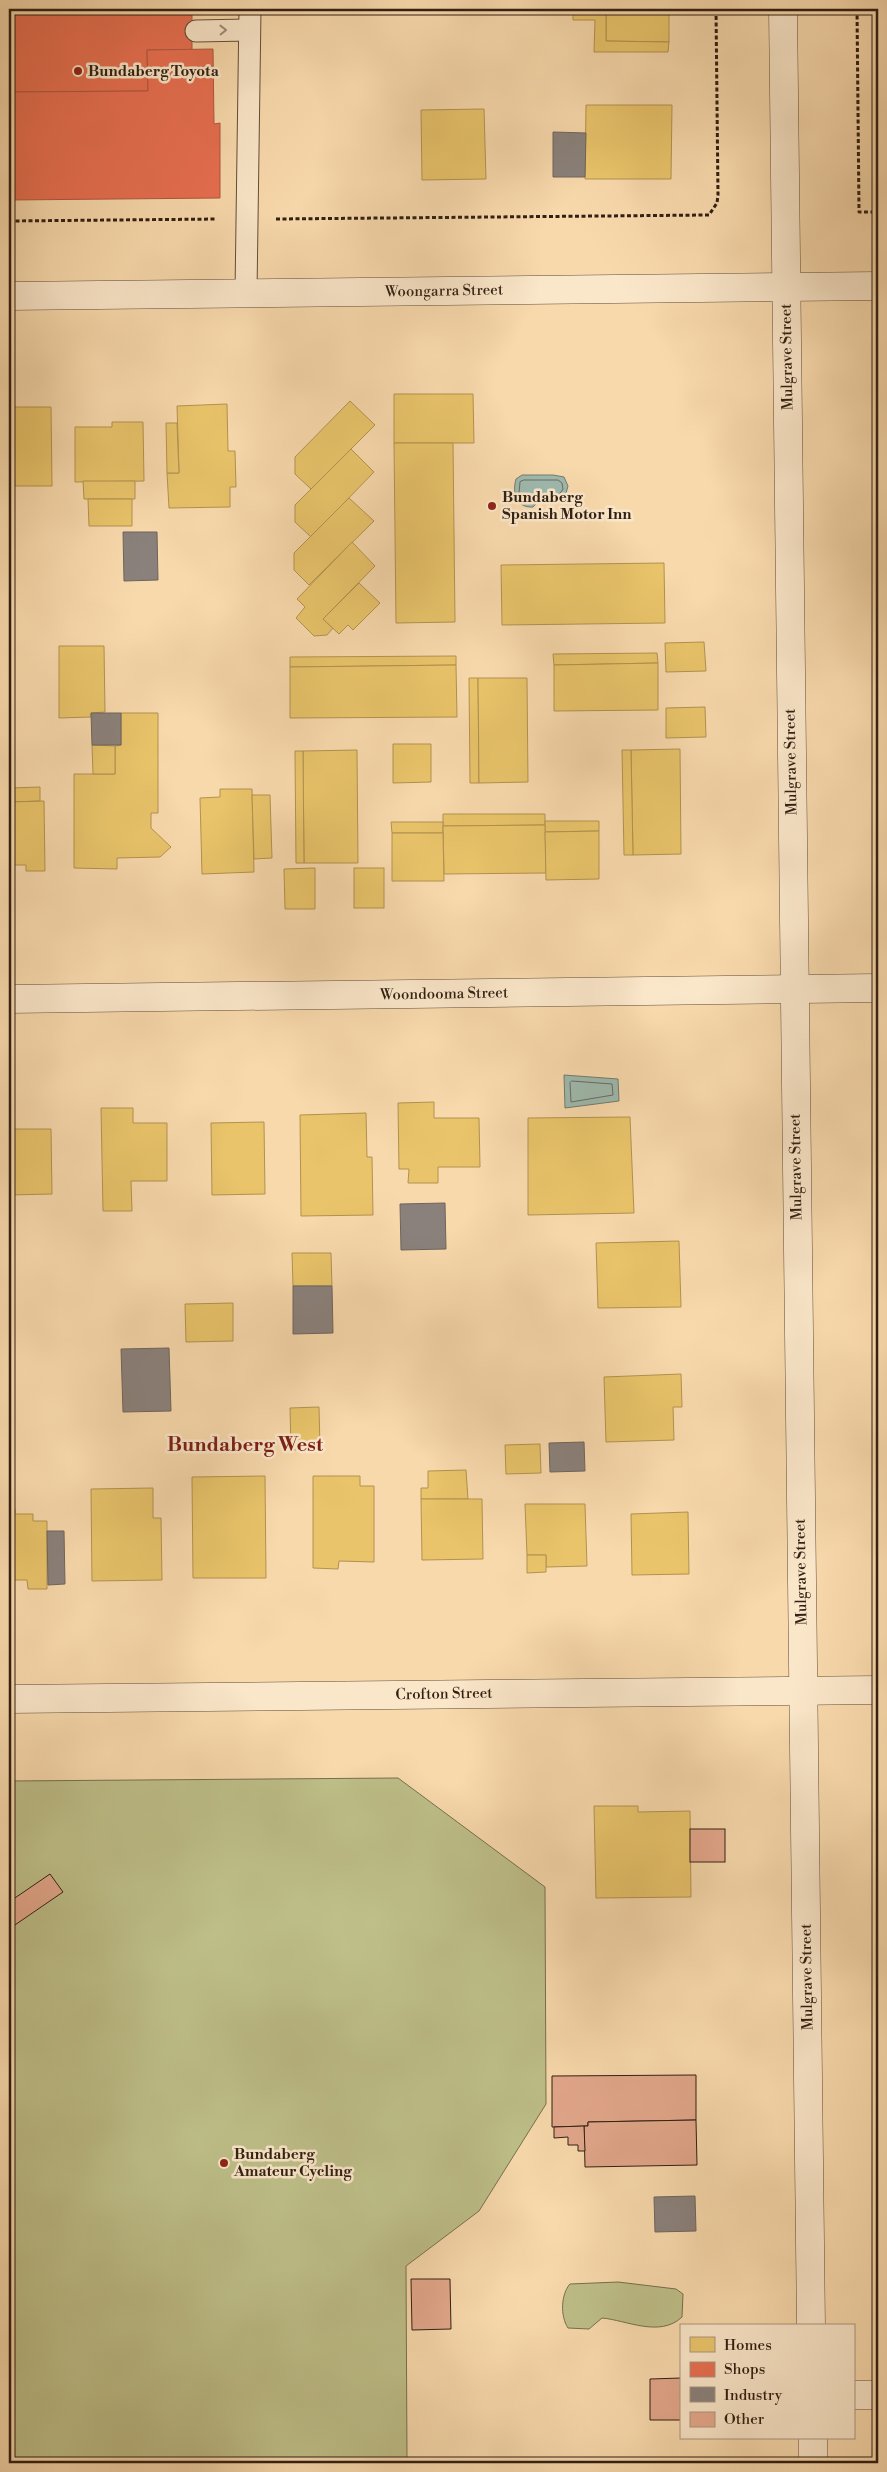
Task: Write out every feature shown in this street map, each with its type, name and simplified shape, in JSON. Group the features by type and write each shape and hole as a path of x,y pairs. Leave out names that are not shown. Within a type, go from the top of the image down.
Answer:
{"street":[{"name":"Mulgrave Street","path":"783,9 811,2324"},
{"name":"Woongarra Street","path":"9,296 878,286"},
{"name":"Woondooma Street","path":"9,999 878,988"},
{"name":"Crofton Street","path":"9,1699 878,1690"},
{"path":"854,2395 878,2395"},
{"path":"813,2440 813,2463"}],"lane":[{"path":"246,293 250,9"},
{"path":"196,30 249,30"}],"path":[{"path":"9,221 709,215 717,203 718,195 716,9"},
{"path":"857,9 859,212 878,212"}],"green space":[{"name":"Bundaberg Amateur Cycling","path":"398,1778 545,1887 546,2104 479,2211 406,2266 407,2463 9,2463 9,1781"},
{"path":"618,2282 676,2289 683,2294 682,2317 664,2326 643,2326 602,2318 589,2329 568,2328 565,2323 563,2299 570,2284"}],"water":[{"path":"522,475 564,477 568,486 565,497 557,501 539,501 533,507 523,505 515,494 516,479"},
{"path":"564,1075 618,1079 619,1101 565,1108"}],"building: Homes":[{"path":"573,9 606,9 606,41 669,42 668,52 594,52 595,20 573,20"},
{"path":"606,9 653,9 653,12 669,13 669,42 606,41"},
{"path":"586,105 672,105 671,179 585,179"},
{"path":"484,109 486,179 422,180 421,110"},
{"path":"394,394 473,394 474,443 394,443"},
{"path":"350,401 375,425 311,489 295,474 295,457"},
{"path":"227,404 228,451 235,451 236,487 230,487 230,507 169,508 167,473 179,473 177,406"},
{"path":"9,407 51,407 52,486 15,486 14,466 9,466"},
{"path":"112,422 143,422 144,481 75,482 75,427 112,427"},
{"path":"166,423 177,423 179,473 167,473"},
{"path":"394,443 453,443 455,622 396,623"},
{"path":"351,449 374,472 311,537 295,522 295,505"},
{"path":"9,466 14,466 14,482 9,482"},
{"path":"83,481 135,481 135,499 84,499"},
{"path":"349,498 374,521 309,585 294,570 294,553"},
{"path":"88,499 132,499 132,526 89,526"},
{"path":"352,542 375,566 323,619 333,628 327,635 314,636 296,618 305,607 297,599"},
{"path":"664,563 665,623 502,625 501,565"},
{"path":"359,583 380,603 353,630 348,625 339,634 323,619"},
{"path":"704,642 706,671 666,672 665,643"},
{"path":"59,646 104,646 105,712 91,713 91,717 59,718"},
{"path":"657,653 658,663 554,665 553,654"},
{"path":"456,656 456,665 290,667 290,657"},
{"path":"658,663 658,710 554,711 554,665"},
{"path":"456,665 457,717 290,718 290,667"},
{"path":"469,678 478,678 479,783 470,783"},
{"path":"478,678 527,678 528,782 479,783"},
{"path":"705,707 706,737 666,738 666,708"},
{"path":"121,713 158,713 158,813 151,813 151,828 171,847 160,857 117,858 117,869 74,868 74,774 115,774 115,746 121,745"},
{"path":"393,744 431,744 431,782 393,783"},
{"path":"92,745 115,746 115,774 93,774"},
{"path":"680,749 681,854 633,855 631,750"},
{"path":"357,750 358,863 304,863 303,751"},
{"path":"622,750 631,750 633,855 624,855"},
{"path":"295,751 303,751 304,863 296,863"},
{"path":"40,787 40,801 9,802 9,788"},
{"path":"220,789 252,789 254,872 202,874 200,798 220,797"},
{"path":"252,795 270,795 272,858 254,859"},
{"path":"44,801 45,871 26,871 26,865 9,865 9,802"},
{"path":"443,814 545,814 545,825 443,826"},
{"path":"545,821 599,821 599,831 545,832"},
{"path":"391,822 443,822 443,833 392,833"},
{"path":"545,825 546,873 444,874 443,826"},
{"path":"599,831 599,879 546,880 545,832"},
{"path":"392,833 443,833 444,881 392,881"},
{"path":"315,868 315,909 285,909 284,869"},
{"path":"354,868 384,868 384,908 354,908"},
{"path":"434,1102 434,1118 479,1118 480,1167 438,1167 438,1183 408,1183 409,1169 399,1169 398,1103"},
{"path":"101,1108 133,1108 133,1123 167,1123 167,1181 131,1181 132,1211 103,1211"},
{"path":"366,1113 367,1157 372,1157 373,1215 301,1216 300,1115"},
{"path":"630,1117 634,1213 528,1215 528,1118"},
{"path":"9,1119 13,1119 14,1141 9,1141"},
{"path":"264,1122 265,1194 212,1195 211,1123"},
{"path":"14,1129 51,1129 52,1194 9,1195 9,1141 14,1141"},
{"path":"679,1241 681,1307 598,1308 596,1243"},
{"path":"292,1253 331,1253 332,1286 293,1286"},
{"path":"233,1303 233,1341 186,1342 185,1304"},
{"path":"681,1374 682,1407 673,1407 674,1440 606,1442 604,1377"},
{"path":"319,1407 320,1449 291,1450 290,1408"},
{"path":"540,1444 541,1473 506,1474 505,1445"},
{"path":"466,1470 468,1499 421,1499 421,1488 428,1488 428,1471"},
{"path":"265,1476 266,1578 193,1578 192,1477"},
{"path":"313,1476 360,1476 360,1486 374,1486 374,1562 339,1561 338,1569 313,1568"},
{"path":"153,1488 153,1518 161,1518 162,1580 92,1581 91,1489"},
{"path":"421,1499 482,1499 483,1559 422,1560"},
{"path":"525,1504 585,1504 587,1566 546,1567 546,1555 527,1555"},
{"path":"9,1509 15,1509 15,1514 33,1514 33,1521 47,1521 47,1589 28,1589 27,1580 9,1580"},
{"path":"688,1512 689,1574 632,1575 631,1514"},
{"path":"527,1555 546,1555 546,1572 527,1573"},
{"path":"594,1806 638,1806 638,1812 690,1811 691,1897 596,1898"}],"building: Shops":[{"name":"Bundaberg Toyota","path":"9,9 219,9 219,14 192,14 192,50 147,50 148,91 9,92"},
{"path":"213,49 214,124 220,123 220,198 9,200 9,92 148,91 147,50"}],"building: Industry":[{"path":"553,132 586,133 585,177 553,177"},
{"path":"123,532 157,532 158,580 124,581"},
{"path":"91,713 121,713 121,745 92,745"},
{"path":"445,1203 446,1249 401,1250 400,1204"},
{"path":"293,1286 332,1286 333,1333 293,1334"},
{"path":"169,1348 171,1411 123,1412 121,1349"},
{"path":"584,1442 585,1471 550,1472 549,1443"},
{"path":"47,1531 64,1531 65,1584 48,1585"},
{"path":"695,2196 696,2231 655,2232 654,2197"}],"building: Other":[{"path":"690,1829 725,1829 725,1862 690,1862"},
{"path":"50,1874 63,1892 9,1929 9,1902"},
{"path":"696,2075 696,2120 588,2122 588,2126 552,2127 552,2076"},
{"path":"696,2120 697,2165 585,2167 584,2126 588,2126 588,2122"},
{"path":"584,2126 585,2151 578,2151 578,2145 568,2145 568,2137 554,2138 554,2127"},
{"path":"411,2279 450,2279 451,2329 412,2330"},
{"path":"680,2378 680,2420 650,2420 650,2379"}],"place":[{"name":"Bundaberg Toyota","path":"78,71"},
{"name":"Bundaberg Spanish Motor Inn","path":"492,506"},
{"name":"Bundaberg Amateur Cycling","path":"224,2163"}],"district":[{"name":"Bundaberg West","path":"245,1445"}]}
